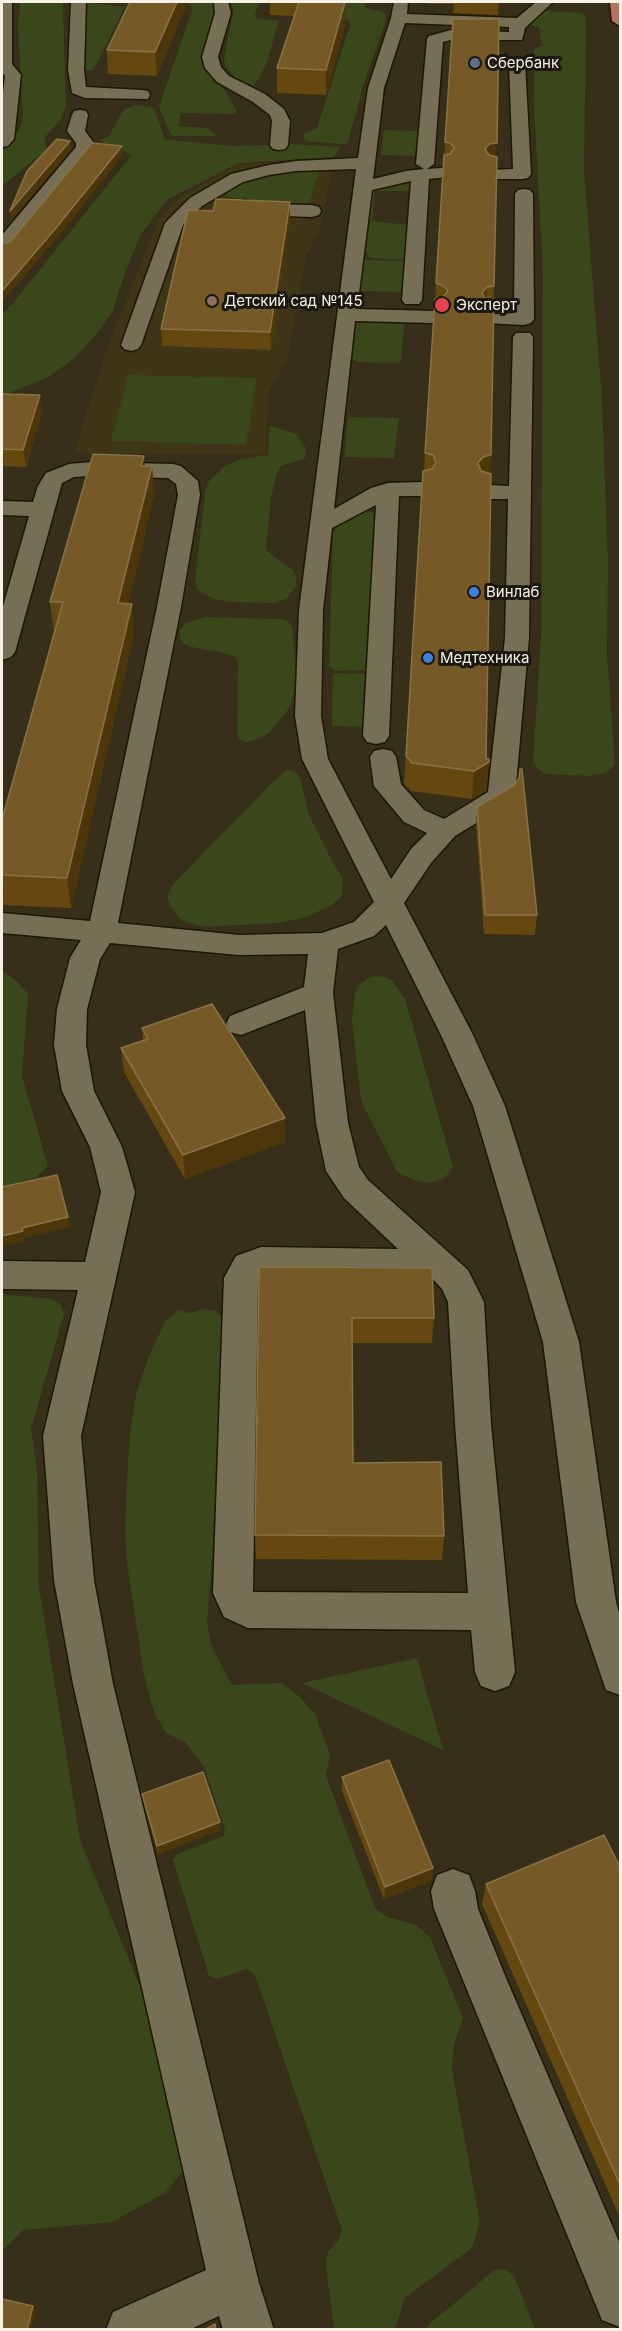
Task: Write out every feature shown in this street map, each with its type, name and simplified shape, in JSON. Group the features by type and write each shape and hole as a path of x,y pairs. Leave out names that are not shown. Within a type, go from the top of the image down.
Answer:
{"main road":[{"path":"618,2 621,21"}],"street":[{"path":"2,142 5,139 13,75 3,65 4,2"},
{"path":"78,2 76,70 78,89 85,93 142,95"},
{"path":"221,2 222,13 210,57 213,68 223,79 259,98 278,113 281,121 279,145"},
{"path":"412,300 435,39 451,35 516,37 517,27 545,2"},
{"path":"400,9 499,8"},
{"path":"400,9 521,23"},
{"path":"400,9 376,88 340,361 312,610 308,716 315,759 457,1035 489,1106 561,1342 596,1602 621,1676"},
{"path":"495,174 522,174 517,63"},
{"path":"2,246 85,148 85,143 76,131 80,115"},
{"path":"132,345 174,223 196,202 211,192 237,178 283,167 365,175 423,169 443,172"},
{"path":"211,192 229,202 255,209 312,211"},
{"path":"492,319 524,320 524,194"},
{"path":"347,315 434,317"},
{"path":"2,923 239,945 324,944 364,929 388,904 420,856 445,830 501,796 517,638 523,337"},
{"path":"2,652 42,509 54,478 69,471 92,469 173,471 187,481 189,486 169,607 102,932 85,958 72,1009 70,1045 78,1091 106,1147 118,1192 62,1436 75,1580 93,1684 234,2283 249,2330"},
{"path":"322,524 388,490 423,489"},
{"path":"388,490 379,747 388,786 414,816 445,830"},
{"path":"489,492 521,493"},
{"path":"2,508 42,509"},
{"path":"324,944 318,993 332,1123 338,1157 356,1189 399,1230 440,1263 456,1280 466,1302 473,1424 495,1672"},
{"path":"241,1024 318,993"},
{"path":"440,1263 261,1261 248,1266 241,1278 232,1593 238,1604 248,1610 490,1612"},
{"path":"2,1275 99,1276"},
{"path":"453,1891 456,1909 484,1979 621,2302"},
{"path":"131,2330 234,2283"}],"shaded area":[{"name":"Детский сад №145","path":"335,158 320,231 306,256 287,361 269,390 265,455 74,453 108,345 159,218 178,199 238,165"}],"green space":[{"path":"20,2 63,2 66,106 61,119 44,138 46,150 2,186 2,152 15,137 23,121 18,26"},
{"path":"83,2 125,7 91,71 82,69"},
{"path":"179,2 217,2 218,13 204,57 204,68 227,93 237,112 233,114 181,113 178,126 207,128 218,136 173,136 170,134 159,107 192,10 190,4"},
{"path":"232,2 259,2 256,18 279,21 266,65 254,86 235,77 225,66 224,57 233,14"},
{"path":"331,2 365,2 365,8 386,14 348,143 342,144 306,141 303,137 304,134 317,128 350,25 349,20 342,18"},
{"path":"542,12 581,13 585,15 586,26 584,170 602,400 608,562 607,653 615,765 605,773 588,776 546,774 538,769 533,761 541,638 543,272 534,107 534,49 542,46 539,27 528,25"},
{"path":"137,105 154,108 165,139 169,140 232,146 291,144 341,147 334,157 239,163 168,199 141,234 124,275 113,311 96,335 73,359 49,377 2,396 2,314 131,156 131,154 107,146 100,141 109,136 124,109"},
{"path":"384,130 424,131 421,156 381,155"},
{"path":"321,167 307,208 242,202 227,195 225,190 250,178"},
{"path":"411,180 411,191 375,191 372,221 410,225 405,260 370,258 364,250 371,190"},
{"path":"362,260 408,261 406,292 358,291"},
{"path":"354,321 404,324 401,360 398,363 358,362 351,359"},
{"path":"128,375 257,378 246,445 111,441"},
{"path":"348,417 399,418 394,458 344,457"},
{"path":"269,427 296,434 306,448 305,458 281,466 277,473 271,497 266,549 292,569 296,576 296,587 286,599 274,603 231,602 213,599 197,589 195,580 205,492 209,481 225,466 240,459 268,455"},
{"path":"367,510 375,514 368,670 335,671 329,666 333,533 337,527"},
{"path":"205,617 282,619 288,621 292,627 296,665 295,691 290,707 269,733 256,740 246,742 239,739 237,734 238,662 235,657 183,644 180,638 180,630 186,623"},
{"path":"333,673 369,674 369,727 332,726"},
{"path":"290,770 298,774 309,815 343,879 342,896 332,905 304,918 278,923 203,927 181,920 170,906 167,895 174,883 271,784 285,771"},
{"path":"2,970 18,982 28,994 22,1076 48,1166 36,1177 2,1188"},
{"path":"379,976 391,979 405,999 453,1167 444,1179 428,1183 411,1179 397,1172 361,1101 352,1020 355,993 360,984 370,977"},
{"path":"2,1294 52,1299 61,1305 64,1314 31,1429 37,1472 39,1586 80,1840 192,2114 191,2161 165,2193 112,2222 23,2230 2,2251"},
{"path":"204,1309 216,1311 226,1321 229,1331 207,1623 211,1645 232,1685 282,1683 300,1697 315,1714 330,1755 326,1776 375,1908 387,1917 416,1925 430,1937 463,2018 454,2045 452,2070 480,2222 472,2248 405,2298 395,2329 334,2329 326,2267 328,2252 339,2240 342,2230 255,1975 247,1969 218,1979 209,1976 173,1860 177,1854 224,1836 225,1829 204,1767 185,1742 166,1733 154,1712 144,1675 127,1563 125,1527 129,1442 136,1394 149,1356 165,1322 178,1310 190,1313"},
{"path":"417,1658 443,1750 302,1683"},
{"path":"505,2269 514,2276 535,2329 427,2329 430,2323 495,2270"}],"building":[{"path":"130,2 177,2 155,52 107,50"},
{"path":"299,2 345,2 326,70 277,68"},
{"path":"453,19 499,19 497,143 489,144 485,149 489,155 497,157 494,286 487,287 482,293 485,298 494,299 491,455 483,457 478,463 481,471 491,474 486,759 489,759 489,762 474,771 412,763 406,756 423,471 432,469 436,463 433,455 425,453 435,299 443,297 448,291 444,286 436,283 444,155 450,154 454,148 450,143 445,142"},
{"path":"57,139 70,141 10,211 27,171"},
{"path":"92,143 122,146 2,291 2,244 10,242"},
{"path":"216,199 290,202 270,332 161,329 188,210 213,211"},
{"path":"2,394 40,395 23,450 2,449"},
{"path":"93,454 144,456 141,466 152,466 118,603 132,604 67,878 2,875 2,820 63,602 50,602"},
{"path":"520,769 522,769 537,915 485,915 477,807 514,785 519,778"},
{"path":"212,1004 285,1118 183,1155 121,1048 148,1039 142,1028"},
{"path":"57,1175 68,1217 22,1228 23,1231 2,1236 2,1187"},
{"path":"259,1267 432,1268 434,1318 352,1318 353,1463 441,1462 444,1536 255,1535"},
{"path":"389,1760 433,1868 385,1887 342,1777"},
{"path":"203,1772 220,1822 157,1846 142,1794"},
{"path":"604,1835 621,1869 621,2187 486,1884"},
{"path":"2,2299 33,2306 27,2330 2,2330"},
{"path":"215,2324 216,2330 204,2330"}],"place":[{"name":"Сбербанк","path":"475,63"},
{"name":"Детский сад №145","path":"212,301"},
{"name":"Эксперт","path":"442,305"},
{"name":"Винлаб","path":"474,592"},
{"name":"Медтехника","path":"428,658"}]}
